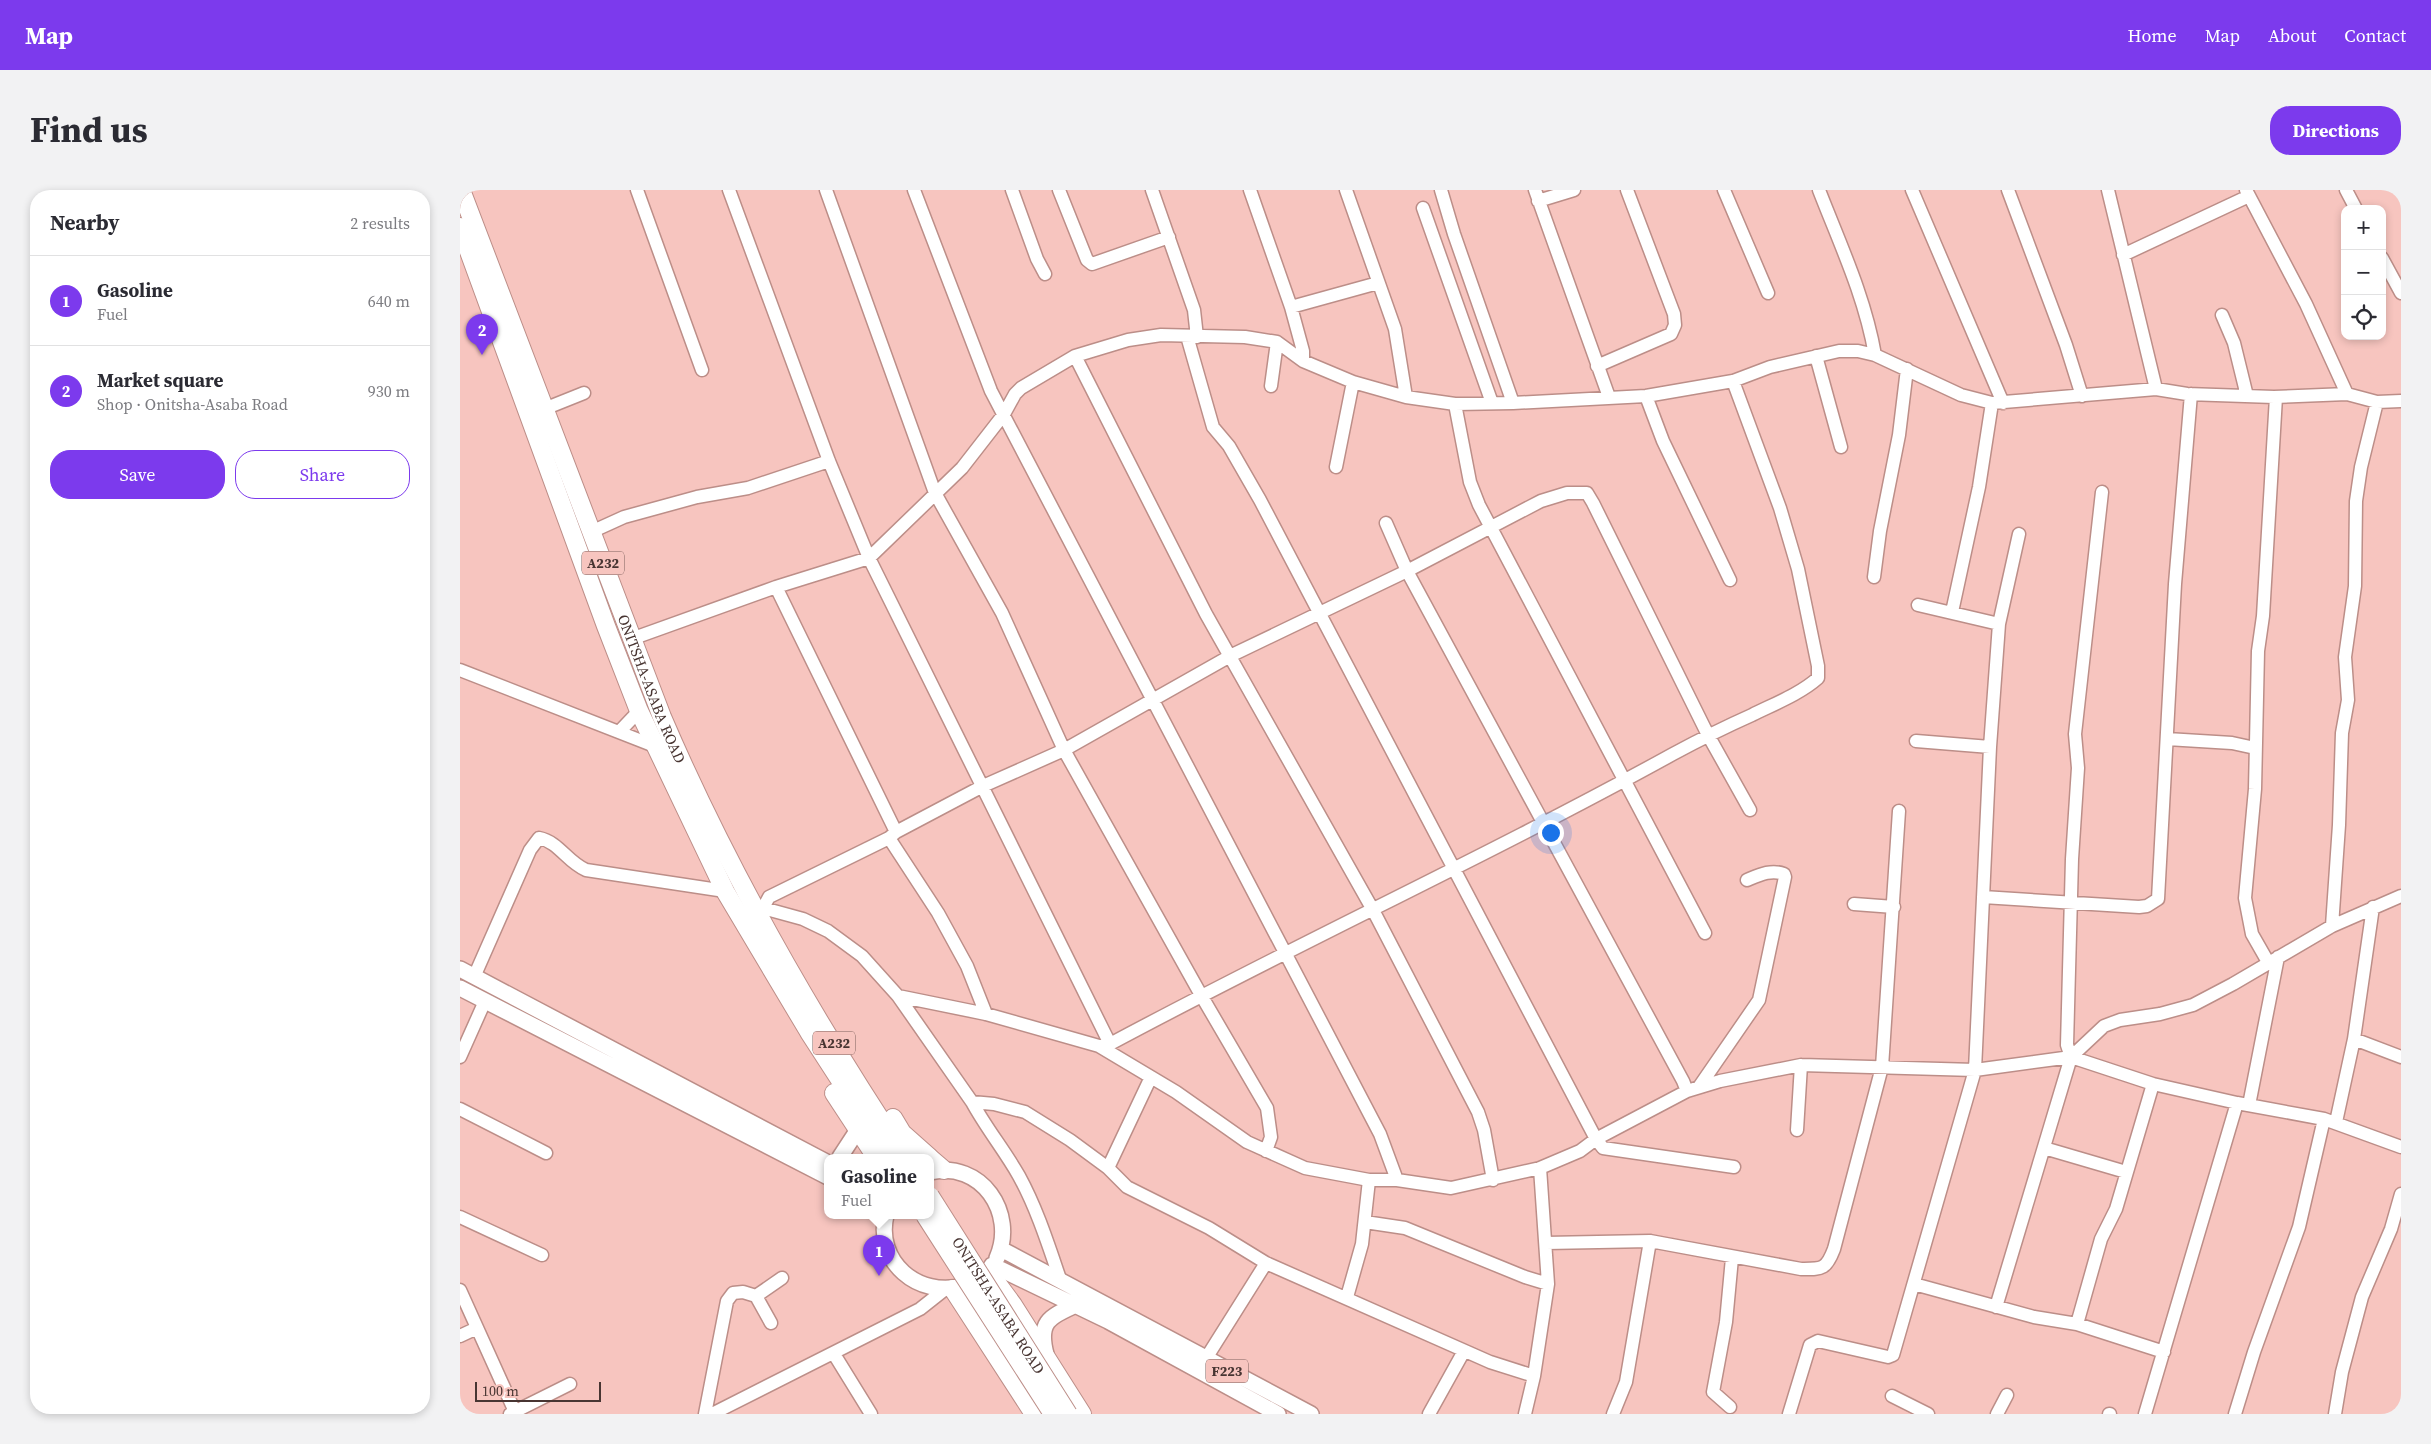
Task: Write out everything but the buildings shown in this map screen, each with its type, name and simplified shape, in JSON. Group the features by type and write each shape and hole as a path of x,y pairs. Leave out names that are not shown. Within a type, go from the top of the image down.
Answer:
{"highway":[{"name":"ONITSHA-ASABA ROAD","path":"461,190 591,532 634,638 662,717 695,794 758,906 765,928 903,1154"},
{"name":"A232","path":"460,227 583,564 640,711 725,891 755,943 888,1154"},
{"path":"583,564 600,555"},
{"path":"765,928 775,934 798,965 902,1133 926,1154"},
{"path":"755,943 772,990 856,1131 874,1154"},
{"name":"ONITSHA-ASABA ROAD","path":"934,1202 1068,1414"},
{"path":"928,1219 1052,1414"},
{"path":"990,1268 1082,1414"},
{"path":"949,1289 1034,1414"}],"main road":[{"path":"460,969 824,1161"},
{"path":"460,988 824,1175"},
{"path":"842,1154 856,1131"},
{"path":"883,1219 887,1248 902,1272 917,1283 949,1289 971,1283 990,1268 1001,1248 1003,1221 992,1195 971,1177 937,1171"},
{"name":"F223","path":"1001,1248 1060,1279 1142,1333 1278,1414"},
{"name":"F223","path":"990,1268 1205,1360 1310,1414"},
{"path":"1048,1361 1043,1330 1050,1318 1076,1305"}],"street":[{"path":"637,190 702,370"},
{"path":"729,190 829,460 869,558 983,786 1104,1045"},
{"path":"826,190 935,493 1002,613 1064,750 1201,995 1267,1108 1271,1137 1266,1151"},
{"path":"914,190 991,391 1380,1134 1397,1180"},
{"path":"1012,190 1037,259 1045,274"},
{"path":"1059,190 1087,260 1092,264 1169,237"},
{"path":"1152,190 1194,310 1192,336 1213,427 1229,446 1260,500 1596,1140 1603,1148 1734,1167"},
{"path":"1250,190 1291,308 1303,351 1303,361"},
{"path":"1346,190 1395,330 1406,398"},
{"path":"1441,190 1454,234 1513,403"},
{"path":"1574,190 1536,195 1609,397"},
{"path":"1597,366 1671,334 1675,325 1674,314 1626,190"},
{"path":"1724,190 1768,293"},
{"path":"1819,190 1870,324 1875,355"},
{"path":"1912,190 1997,403 1952,612"},
{"path":"2008,190 2066,345 2082,396"},
{"path":"2108,190 2156,390"},
{"path":"2346,190 2354,205"},
{"path":"2124,255 2248,193 2306,304 2347,394"},
{"path":"1423,208 1492,404"},
{"path":"2386,265 2401,293"},
{"path":"1291,308 1378,283"},
{"path":"2222,314 2234,343 2246,396"},
{"path":"634,638 776,587 869,558 962,468 1004,414 1015,394 1021,388 1076,356 1128,340 1162,335 1245,337 1277,342 1303,361 1353,382 1406,398 1455,404 1492,404 1646,396 1732,381 1770,367 1838,351 1858,351 1875,355 1961,395 1997,403 2156,390 2191,394 2276,397 2347,394 2377,402 2401,401"},
{"path":"1271,386 1277,342"},
{"path":"1076,356 1206,614 1232,655 1373,910 1482,1120 1493,1180"},
{"path":"1816,356 1841,447"},
{"path":"1874,578 1880,532 1899,436 1907,369"},
{"path":"1104,1045 1373,910 1626,780 1708,735 1778,702 1811,684 1818,678 1818,666 1798,569 1780,508 1732,381"},
{"path":"1336,467 1353,382"},
{"path":"544,409 584,392"},
{"path":"1983,898 2139,907 2147,906 2158,899 2174,584 2191,394"},
{"path":"1646,396 1663,441 1730,580"},
{"path":"2273,960 2252,934 2245,898 2255,789 2258,651 2263,616 2276,397"},
{"path":"2332,926 2339,825 2342,733 2348,700 2345,657 2355,586 2356,501 2361,467 2377,402"},
{"path":"1455,404 1470,482 1479,505 1626,780 1705,933"},
{"path":"591,532 624,517 697,497 748,488 829,460"},
{"path":"2071,1057 2067,1045 2072,859 2078,768 2075,734 2102,492"},
{"path":"758,906 769,897 892,835 983,786 1064,750 1232,655 1407,571 1541,502 1567,493 1587,493 1708,735 1750,810"},
{"path":"1386,523 1407,571 1683,1081 1686,1091"},
{"path":"1789,1414 1810,1345 1818,1341 1888,1357 1892,1355 1975,1070 1990,747 1999,624 2020,534"},
{"path":"776,587 892,835 967,966 986,1014"},
{"path":"1918,605 1999,624"},
{"path":"460,669 657,747"},
{"path":"619,732 640,711"},
{"path":"2167,739 2232,743 2256,748"},
{"path":"1916,741 1990,747"},
{"path":"1546,1243 1650,1241 1732,1258 1801,1269 1819,1269 1826,1265 1834,1250 1882,1067 1899,811"},
{"path":"474,977 530,850 539,838 548,840 557,846 575,866 586,870 725,891"},
{"path":"1699,1087 1762,994 1785,877 1784,874 1775,872 1747,880"},
{"path":"1996,1307 2071,1057 2104,1026 2120,1020 2160,1014 2193,1005 2332,926 2401,896"},
{"path":"1854,904 1894,908"},
{"path":"758,906 803,919 842,940 862,956 898,996 972,1102 989,1132 1018,1174 1038,1214 1060,1279"},
{"path":"2234,1414 2299,1227 2354,1039 2373,907"},
{"path":"2145,1414 2243,1104 2273,960"},
{"path":"898,996 986,1014 1104,1045 1248,1142 1305,1168 1368,1180 1397,1180 1452,1188 1540,1168 1580,1151 1596,1140 1686,1091 1720,1081 1801,1065 1975,1070 2071,1057 2153,1084 2243,1104 2330,1120 2401,1148"},
{"path":"460,1057 485,1000"},
{"path":"2354,1039 2401,1057"},
{"path":"1797,1130 1801,1065"},
{"path":"1108,1168 1151,1077"},
{"path":"2077,1324 2104,1229 2116,1209 2153,1084"},
{"path":"972,1102 994,1104 1025,1112 1070,1140 1108,1168 1127,1188 1209,1228 1266,1263 1347,1297 1490,1362 1534,1376"},
{"path":"460,1109 546,1153"},
{"path":"2044,1148 2126,1172"},
{"path":"1528,1413 1548,1284 1540,1168"},
{"path":"1347,1297 1362,1244 1368,1180"},
{"path":"2335,1414 2342,1372 2362,1297 2369,1276 2389,1235 2401,1194"},
{"path":"460,1216 542,1255"},
{"path":"1365,1222 1405,1228 1441,1241 1525,1277 1548,1284"},
{"path":"1613,1414 1626,1382 1650,1241"},
{"path":"1730,1407 1713,1392 1726,1322 1732,1258"},
{"path":"1205,1360 1266,1263"},
{"path":"756,1296 782,1278"},
{"path":"1914,1284 2041,1319 2077,1324 2164,1352"},
{"path":"712,1414 834,1354 920,1308 949,1289"},
{"path":"460,1290 513,1413 570,1384"},
{"path":"705,1414 727,1301 733,1293 743,1292 756,1296 772,1323"},
{"path":"460,1336 477,1328"},
{"path":"1429,1414 1464,1350"},
{"path":"834,1354 870,1414"},
{"path":"1997,1414 2007,1395"},
{"path":"1892,1396 1928,1414"}],"place":[{"name":"Market square","path":"482,355"},
{"name":"Gasoline","path":"879,1276"}]}
